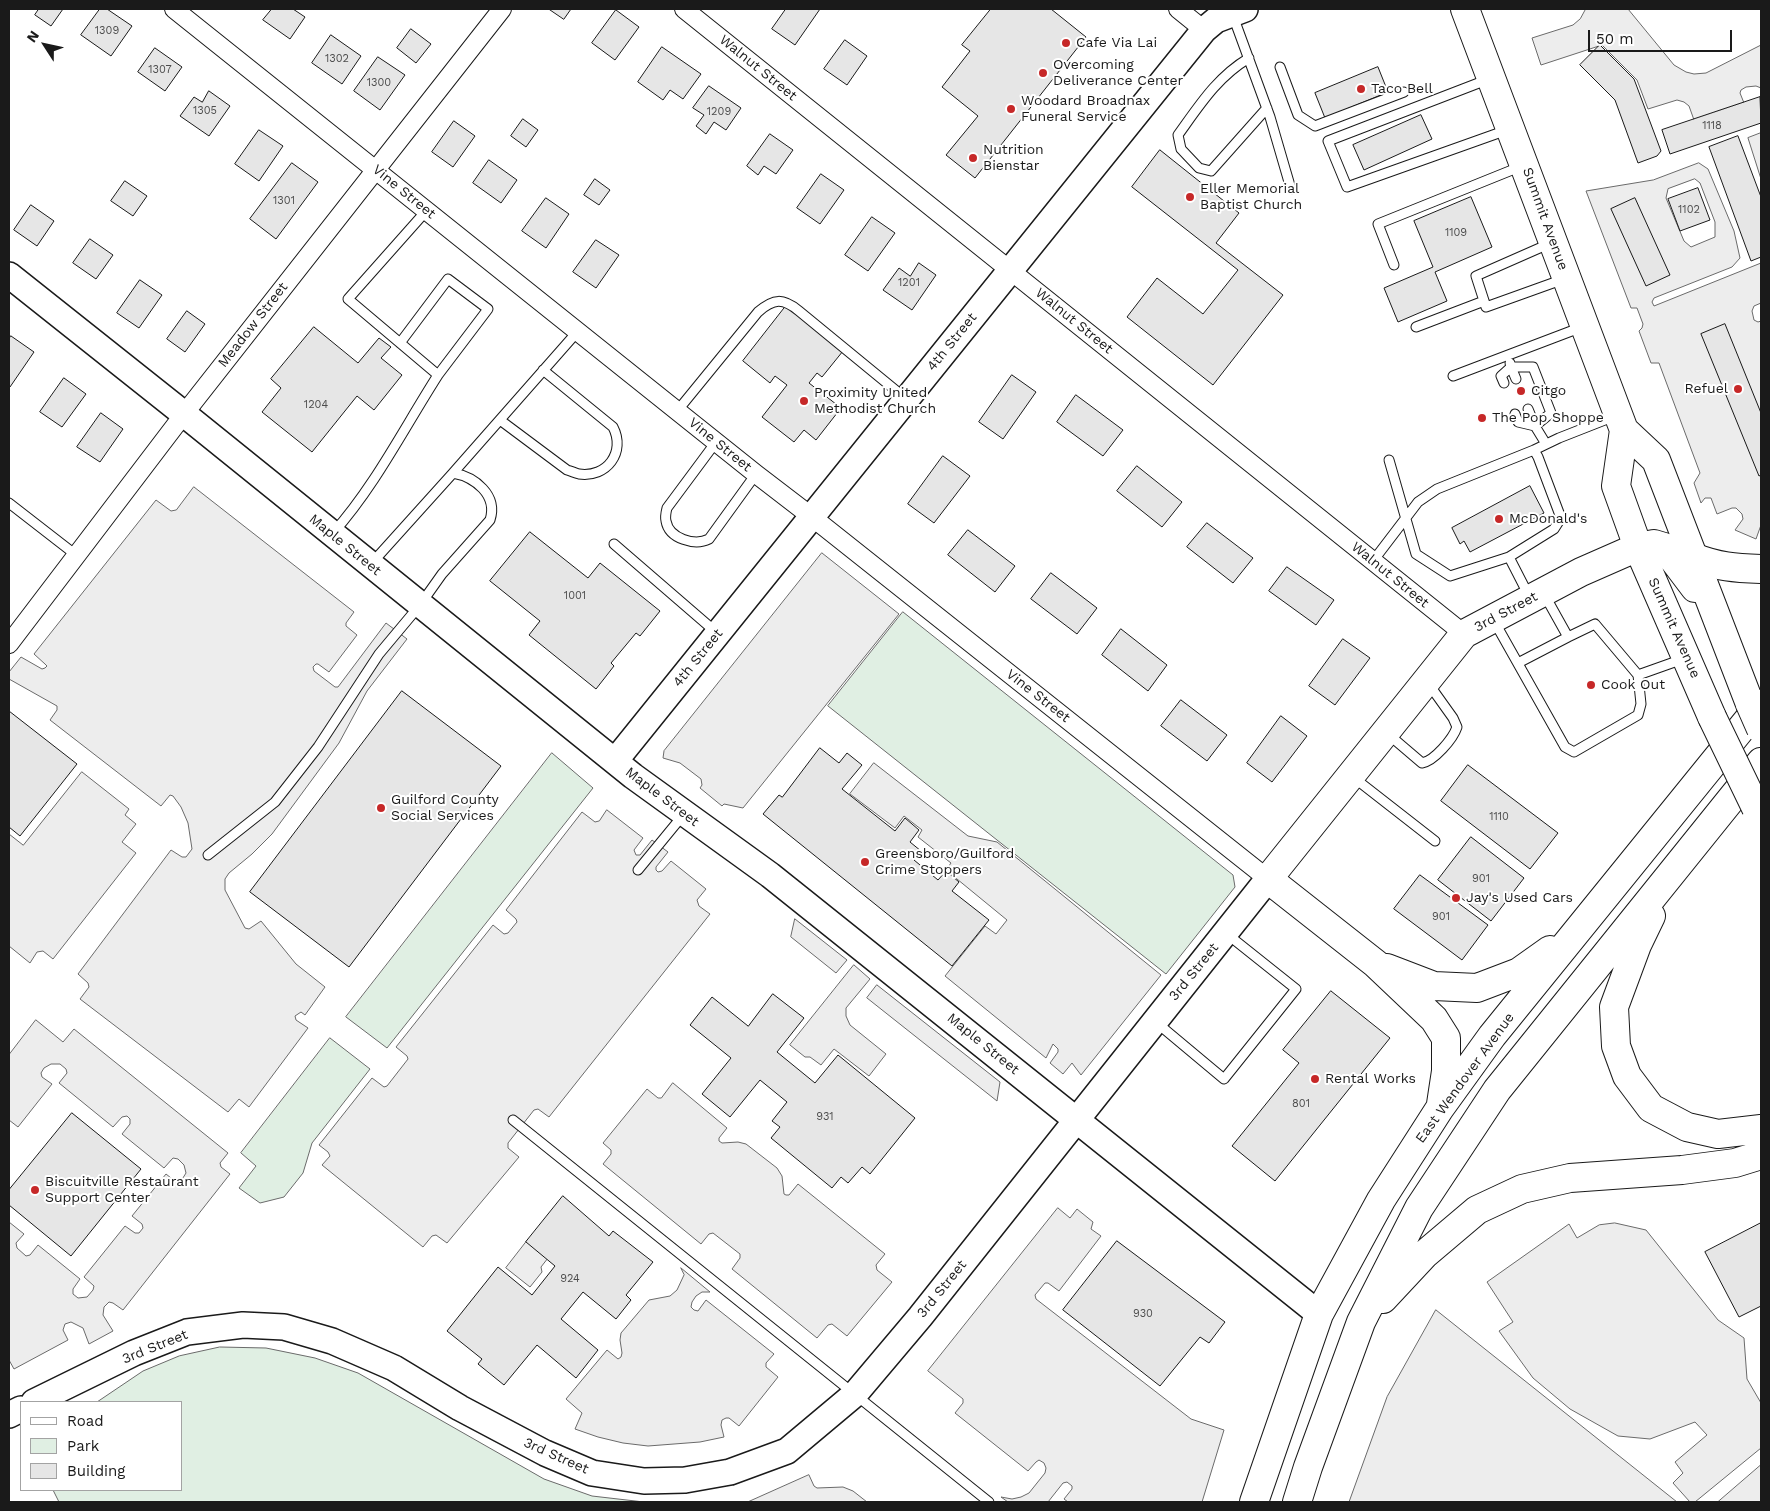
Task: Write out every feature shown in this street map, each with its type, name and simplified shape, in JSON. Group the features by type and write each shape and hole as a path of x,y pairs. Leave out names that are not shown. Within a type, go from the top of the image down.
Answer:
{"main road":[{"name":"Summit Avenue","path":"1465,9 1621,423 1656,460 1740,680 1761,729"},
{"name":"Summit Avenue","path":"1621,423 1616,486 1638,547 1712,717 1759,813"},
{"path":"1638,547 1654,544 1664,547 1714,612"},
{"name":"3rd Street","path":"1268,879 1464,634 1581,572 1638,547"},
{"path":"1693,557 1714,565 1761,569"},
{"name":"East Wendover Avenue","path":"1254,1502 1319,1314 1381,1200 1440,1108 1492,1036 1761,704"},
{"path":"1297,1502 1361,1322 1419,1208 1497,1090 1761,762"},
{"path":"1675,869 1637,945 1614,1007 1616,1046 1627,1076 1651,1108 1687,1127 1718,1134 1761,1129"},
{"path":"1268,879 1376,964 1434,1019 1446,1038 1446,1071 1440,1108"},
{"path":"1376,964 1434,986 1477,988 1519,972 1578,929"},
{"path":"1361,1322 1425,1254 1477,1210 1522,1189 1570,1178 1682,1170 1735,1163 1761,1155"},
{"path":"1319,1314 1336,1343 1332,1401"}],"street":[{"name":"Vine Street","path":"174,9 756,474 1268,879"},
{"name":"Meadow Street","path":"9,644 184,414 375,168 502,9"},
{"name":"Walnut Street","path":"684,9 1464,634"},
{"path":"1178,9 1204,30"},
{"name":"4th Street","path":"615,761 1204,30 1216,20 1239,10"},
{"name":"Maple Street","path":"9,275 615,761 684,814 770,875 1319,1314"},
{"name":"3rd Street","path":"36,1401 134,1353 187,1332 243,1326 284,1327 332,1341 394,1368 460,1408 544,1453 592,1473 644,1481 685,1480 730,1472 787,1451 855,1394 920,1317 1268,879"}],"lane":[{"path":"1239,10 1249,58 1267,108 1291,188"},
{"path":"1249,58 1233,68 1210,90 1178,135 1181,149 1200,168 1211,170 1267,108"},
{"path":"1280,67 1298,115 1315,126 1404,92"},
{"path":"1491,78 1328,141 1347,187 1510,129"},
{"path":"1394,265 1378,224 1525,165"},
{"path":"427,210 348,299 438,374"},
{"path":"1553,242 1476,276 1486,307 1566,278"},
{"path":"332,534 351,512 386,461 438,374 488,309 448,278 400,343"},
{"path":"678,410 758,312 767,304 782,301 799,311 906,399"},
{"path":"1416,327 1484,301"},
{"path":"1454,376 1585,326"},
{"path":"371,565 578,331"},
{"path":"1508,356 1516,379"},
{"path":"1504,383 1501,376 1511,367 1533,367 1551,413 1535,426"},
{"path":"500,420 567,470 580,474 601,470 611,464 616,455 618,437 613,427 543,370"},
{"path":"1528,409 1535,426 1546,444"},
{"path":"1515,414 1518,422 1535,426"},
{"path":"1373,561 1418,502 1437,489 1546,444 1621,423"},
{"path":"716,442 667,508 665,519 668,527 674,534 691,542 702,543 709,539 756,474"},
{"path":"1389,460 1416,554 1450,576 1509,557 1554,529 1561,518 1534,450"},
{"path":"208,854 275,802 318,747 379,654 420,605 442,574 490,520 493,512 492,502 485,490 464,475 453,473"},
{"path":"9,503 76,555"},
{"path":"614,544 718,634"},
{"path":"1509,557 1568,637"},
{"path":"1493,618 1518,663 1565,747 1574,752 1638,715 1641,704 1638,675 1595,624 1518,663"},
{"path":"1638,675 1686,657"},
{"path":"1386,732 1422,763 1428,762 1438,754 1455,732 1457,727 1453,718 1426,680"},
{"path":"1351,775 1435,841"},
{"path":"638,870 684,814"},
{"path":"1154,1022 1224,1080 1296,989 1225,933"},
{"path":"513,1120 989,1502"}],"green space":[{"path":"903,612 1233,875 1235,887 1166,974 828,706"},
{"path":"552,753 593,788 387,1048 346,1017"},
{"path":"330,1038 370,1069 312,1143 303,1173 284,1197 260,1203 239,1188 256,1166 241,1153"},
{"path":"220,1347 266,1348 315,1358 358,1373 544,1479 592,1496 644,1502 59,1502 54,1491 182,1491 182,1401 98,1401 143,1371 179,1356"}],"shaded area":[{"path":"1586,9 1628,9 1674,65 1694,74 1706,73 1761,45 1761,88 1756,86 1746,87 1740,93 1744,103 1694,120 1689,106 1677,100 1648,109 1637,80 1602,45 1541,65 1532,38 1573,25 1580,19"},
{"path":"1761,133 1761,179 1748,138"},
{"path":"1699,163 1708,169 1734,231 1740,258 1732,267 1654,298 1652,302 1654,306 1761,263 1761,303 1754,306 1752,311 1754,320 1761,321 1761,525 1756,539 1735,530 1743,519 1742,514 1736,508 1717,514 1711,498 1705,498 1701,503 1694,483 1700,473 1659,363 1651,363 1639,331 1643,324 1637,308 1631,308 1586,191 1653,180","holes":["1695,179 1700,183 1715,222 1715,237 1691,247 1684,241 1666,198 1668,189"]},
{"path":"194,487 354,612 346,626 357,635 329,672 318,664 313,667 314,671 335,687 338,687 386,623 407,639 367,691 339,743 272,834 229,873 225,879 225,890 245,928 249,929 261,921 296,964 325,987 305,1015 301,1012 295,1016 296,1020 308,1028 249,1107 239,1099 228,1112 80,999 89,987 88,983 78,974 171,850 182,857 186,857 192,849 188,823 181,807 173,796 170,795 161,806 50,720 57,710 57,706 9,679 9,672 21,657 42,669 47,666 34,654 156,500 171,511 176,510"},
{"path":"822,553 899,614 743,808 724,804 722,806 700,788 702,785 701,779 680,763 663,758 664,751"},
{"path":"874,763 968,836 997,842 1161,975 1081,1075 1072,1063 1063,1074 1050,1063 1058,1052 1058,1049 1053,1044 1046,1058 945,976 985,926 996,934 1007,920 946,870 951,863 918,837 922,830 904,816 895,828 850,794"},
{"path":"82,772 129,809 125,815 136,824 122,842 136,853 53,959 43,951 37,952 30,963 9,946 9,834 23,845"},
{"path":"607,810 643,838 634,850 636,855 640,855 652,840 668,852 656,867 658,872 662,871 671,861 706,889 697,900 699,906 710,914 549,1117 538,1109 534,1110 508,1143 508,1148 519,1157 447,1243 436,1235 432,1236 423,1247 322,1165 330,1156 319,1145 372,1078 384,1087 387,1086 408,1059 396,1047 493,925 504,934 508,933 517,922 506,910 582,812 595,822 599,821"},
{"path":"795,919 847,960 836,973 791,937"},
{"path":"854,965 870,979 846,1008 846,1016 850,1025 886,1054 869,1076 834,1049 821,1065 810,1057 805,1057 790,1045"},
{"path":"877,985 1000,1082 997,1101 867,998"},
{"path":"36,1020 63,1042 74,1029 228,1153 220,1163 221,1167 230,1174 123,1310 109,1302 104,1307 103,1315 113,1331 89,1344 83,1328 71,1322 65,1324 63,1330 68,1340 14,1369 9,1360 9,1222 24,1234 16,1243 17,1248 26,1256 30,1255 38,1245 80,1279 73,1289 73,1294 78,1298 87,1297 94,1286 84,1277 125,1226 135,1233 139,1233 143,1228 142,1224 132,1216 166,1174 176,1182 181,1181 186,1173 184,1165 178,1159 173,1158 164,1168 122,1134 130,1124 130,1119 127,1116 122,1117 113,1127 59,1083 67,1073 66,1069 60,1064 51,1064 44,1068 41,1073 42,1077 52,1084 18,1127 9,1120 9,1055"},
{"path":"673,1083 727,1128 719,1138 719,1141 722,1143 738,1142 746,1144 777,1168 782,1176 784,1194 789,1195 798,1184 885,1254 876,1265 877,1270 892,1282 847,1336 832,1324 828,1325 817,1338 732,1269 740,1258 740,1254 713,1233 709,1234 701,1244 603,1164 611,1154 611,1150 603,1143 647,1089 658,1098 661,1098"},
{"path":"1058,1208 1070,1218 1077,1209 1093,1222 1091,1229 1101,1236 1059,1291 1045,1283 1035,1295 1036,1299 1191,1419 1224,1430 1202,1502 1068,1502 1064,1499 1072,1489 1072,1486 1067,1482 1063,1483 1048,1502 1008,1502 1001,1497 1012,1499 1029,1493 1045,1473 1044,1463 1039,1460 1028,1471 955,1413 963,1403 963,1399 928,1371"},
{"path":"1615,1223 1646,1230 1718,1320 1744,1338 1747,1379 1761,1403 1761,1448 1695,1502 1690,1502 1673,1483 1683,1473 1675,1462 1707,1435 1695,1422 1650,1439 1618,1436 1570,1409 1533,1378 1499,1331 1513,1322 1487,1282 1569,1224 1577,1238 1599,1225"},
{"path":"527,1241 548,1258 541,1267 542,1272 530,1287 506,1268"},
{"path":"681,1268 710,1292 702,1292 696,1296 691,1307 698,1311 706,1300 774,1354 766,1363 766,1367 778,1377 739,1426 729,1418 722,1420 721,1425 724,1437 700,1442 648,1446 623,1443 575,1429 582,1413 566,1399 607,1350 618,1359 621,1357 621,1333 649,1300 670,1296 677,1290 684,1275"},
{"path":"1436,1310 1677,1502 1349,1502 1387,1397"},
{"path":"1761,1465 1761,1502 1718,1502"},
{"path":"809,1475 814,1486 817,1488 843,1487 853,1491 867,1502 748,1502"}],"building":[{"path":"39,9 63,9 51,26 35,15"},
{"path":"100,9 107,9 132,26 111,56 81,35"},
{"path":"272,9 293,9 305,17 290,39 263,20"},
{"path":"549,9 571,9 564,19"},
{"path":"786,9 820,9 795,45 772,29"},
{"path":"991,9 1051,9 1086,37 975,178 946,155 978,116 942,87 970,51 962,45"},
{"path":"616,10 639,27 615,60 592,43"},
{"path":"411,29 431,44 416,63 397,48"},
{"path":"331,35 361,56 342,84 312,63"},
{"path":"845,40 867,56 847,85 824,69"},
{"path":"1600,45 1634,79 1661,151 1657,156 1638,163 1615,100 1580,65"},
{"path":"662,47 701,74 683,99 670,90 663,100 638,82"},
{"path":"155,48 182,67 165,91 138,72"},
{"path":"378,57 405,75 380,110 354,91"},
{"path":"1378,67 1388,92 1325,118 1315,93"},
{"path":"709,86 741,108 726,130 714,122 706,134 696,126 704,115 693,108"},
{"path":"209,91 230,106 209,136 180,116 194,97 202,102"},
{"path":"1760,97 1761,123 1670,154 1662,130"},
{"path":"1421,115 1432,139 1364,170 1353,145"},
{"path":"523,119 538,130 526,147 511,136"},
{"path":"454,121 475,136 453,167 432,152"},
{"path":"259,130 283,146 259,181 235,164"},
{"path":"770,134 793,150 776,174 764,166 758,175 747,166"},
{"path":"1738,136 1761,197 1761,257 1751,261 1709,147"},
{"path":"1160,150 1239,213 1216,243 1283,295 1213,385 1127,317 1157,278 1203,314 1238,270 1132,187"},
{"path":"489,160 517,180 501,203 473,183"},
{"path":"292,163 318,182 276,239 250,219"},
{"path":"821,174 844,190 820,224 797,208"},
{"path":"595,179 610,190 599,205 584,195"},
{"path":"125,181 147,196 133,216 111,201"},
{"path":"1698,188 1710,220 1680,231 1668,199"},
{"path":"1471,197 1492,247 1435,272 1447,301 1398,322 1384,288 1433,267 1414,221"},
{"path":"546,198 569,214 546,248 522,231"},
{"path":"1635,198 1670,275 1646,286 1611,209"},
{"path":"31,205 54,221 37,246 14,230"},
{"path":"872,217 895,233 868,271 845,255"},
{"path":"90,239 113,255 96,279 73,263"},
{"path":"596,240 619,255 596,288 573,272"},
{"path":"919,263 936,275 912,310 883,290 899,268 910,276"},
{"path":"140,280 162,295 139,328 117,313"},
{"path":"786,306 843,351 822,377 817,373 809,383 841,408 816,440 804,430 794,442 762,417 787,385 775,376 770,383 743,361"},
{"path":"187,311 205,324 185,352 167,339"},
{"path":"1725,324 1761,413 1761,475 1759,476 1701,334"},
{"path":"314,327 358,363 379,338 391,347 381,358 402,375 374,410 357,396 312,452 262,412 281,388 271,379"},
{"path":"11,336 34,352 10,387 9,339"},
{"path":"1012,375 1036,392 1003,439 979,422"},
{"path":"64,378 86,394 62,427 40,412"},
{"path":"1076,395 1123,430 1103,456 1057,422"},
{"path":"101,413 123,429 100,462 77,447"},
{"path":"943,456 970,476 934,523 908,504"},
{"path":"1137,466 1182,502 1162,527 1117,491"},
{"path":"1530,486 1544,513 1470,552 1464,541 1460,544 1452,528"},
{"path":"1207,523 1253,558 1233,583 1187,547"},
{"path":"968,530 1015,566 995,592 948,555"},
{"path":"530,532 588,578 600,563 660,611 640,636 636,633 611,663 614,666 596,689 529,635 540,621 490,581"},
{"path":"1287,567 1334,600 1316,625 1269,591"},
{"path":"1051,573 1097,608 1077,634 1031,599"},
{"path":"1121,629 1167,665 1148,691 1102,655"},
{"path":"1343,639 1370,658 1335,705 1309,686"},
{"path":"402,691 501,766 349,967 250,892"},
{"path":"1181,700 1227,735 1207,761 1161,726"},
{"path":"9,711 77,764 20,836 9,827"},
{"path":"1281,716 1307,736 1272,782 1247,763"},
{"path":"820,748 839,763 847,753 862,765 842,789 895,831 905,818 919,830 910,842 921,851 914,860 938,880 946,871 959,882 952,891 989,920 952,966 763,814 779,795 782,797"},
{"path":"1468,765 1558,833 1530,869 1441,801"},
{"path":"1471,837 1524,878 1491,921 1438,880"},
{"path":"1420,875 1488,925 1462,960 1394,909"},
{"path":"1331,991 1390,1038 1275,1181 1232,1146 1299,1063 1283,1050"},
{"path":"773,994 804,1018 777,1052 815,1083 838,1055 915,1118 870,1174 862,1167 848,1183 841,1177 832,1188 771,1138 780,1127 772,1121 787,1102 760,1080 730,1117 702,1094 731,1058 690,1025 712,997 748,1026"},
{"path":"72,1113 141,1169 71,1256 9,1205 9,1190"},
{"path":"563,1196 609,1236 613,1231 653,1262 626,1295 631,1300 616,1319 583,1292 561,1319 598,1350 576,1378 537,1345 504,1385 478,1364 482,1359 447,1331 498,1267 532,1295 555,1266 526,1242"},
{"path":"1761,1223 1761,1306 1739,1317 1705,1252"},
{"path":"1117,1241 1225,1322 1209,1343 1200,1337 1160,1386 1063,1310"}],"place":[{"name":"Cafe Via Lai","path":"1066,43"},
{"name":"Overcoming Deliverance Center","path":"1043,73"},
{"name":"Taco Bell","path":"1361,89"},
{"name":"Woodard Broadnax Funeral Service","path":"1011,109"},
{"name":"Nutrition Bienstar","path":"973,158"},
{"name":"Eller Memorial Baptist Church","path":"1190,197"},
{"name":"Refuel","path":"1738,389"},
{"name":"Citgo","path":"1521,391"},
{"name":"Proximity United Methodist Church","path":"804,401"},
{"name":"The Pop Shoppe","path":"1482,418"},
{"name":"McDonald's","path":"1499,519"},
{"name":"Cook Out","path":"1591,685"},
{"name":"Guilford County Social Services","path":"381,808"},
{"name":"Greensboro/Guilford Crime Stoppers","path":"865,862"},
{"name":"Jay's Used Cars","path":"1456,898"},
{"name":"Rental Works","path":"1315,1079"},
{"name":"Biscuitville Restaurant Support Center","path":"35,1190"}]}
